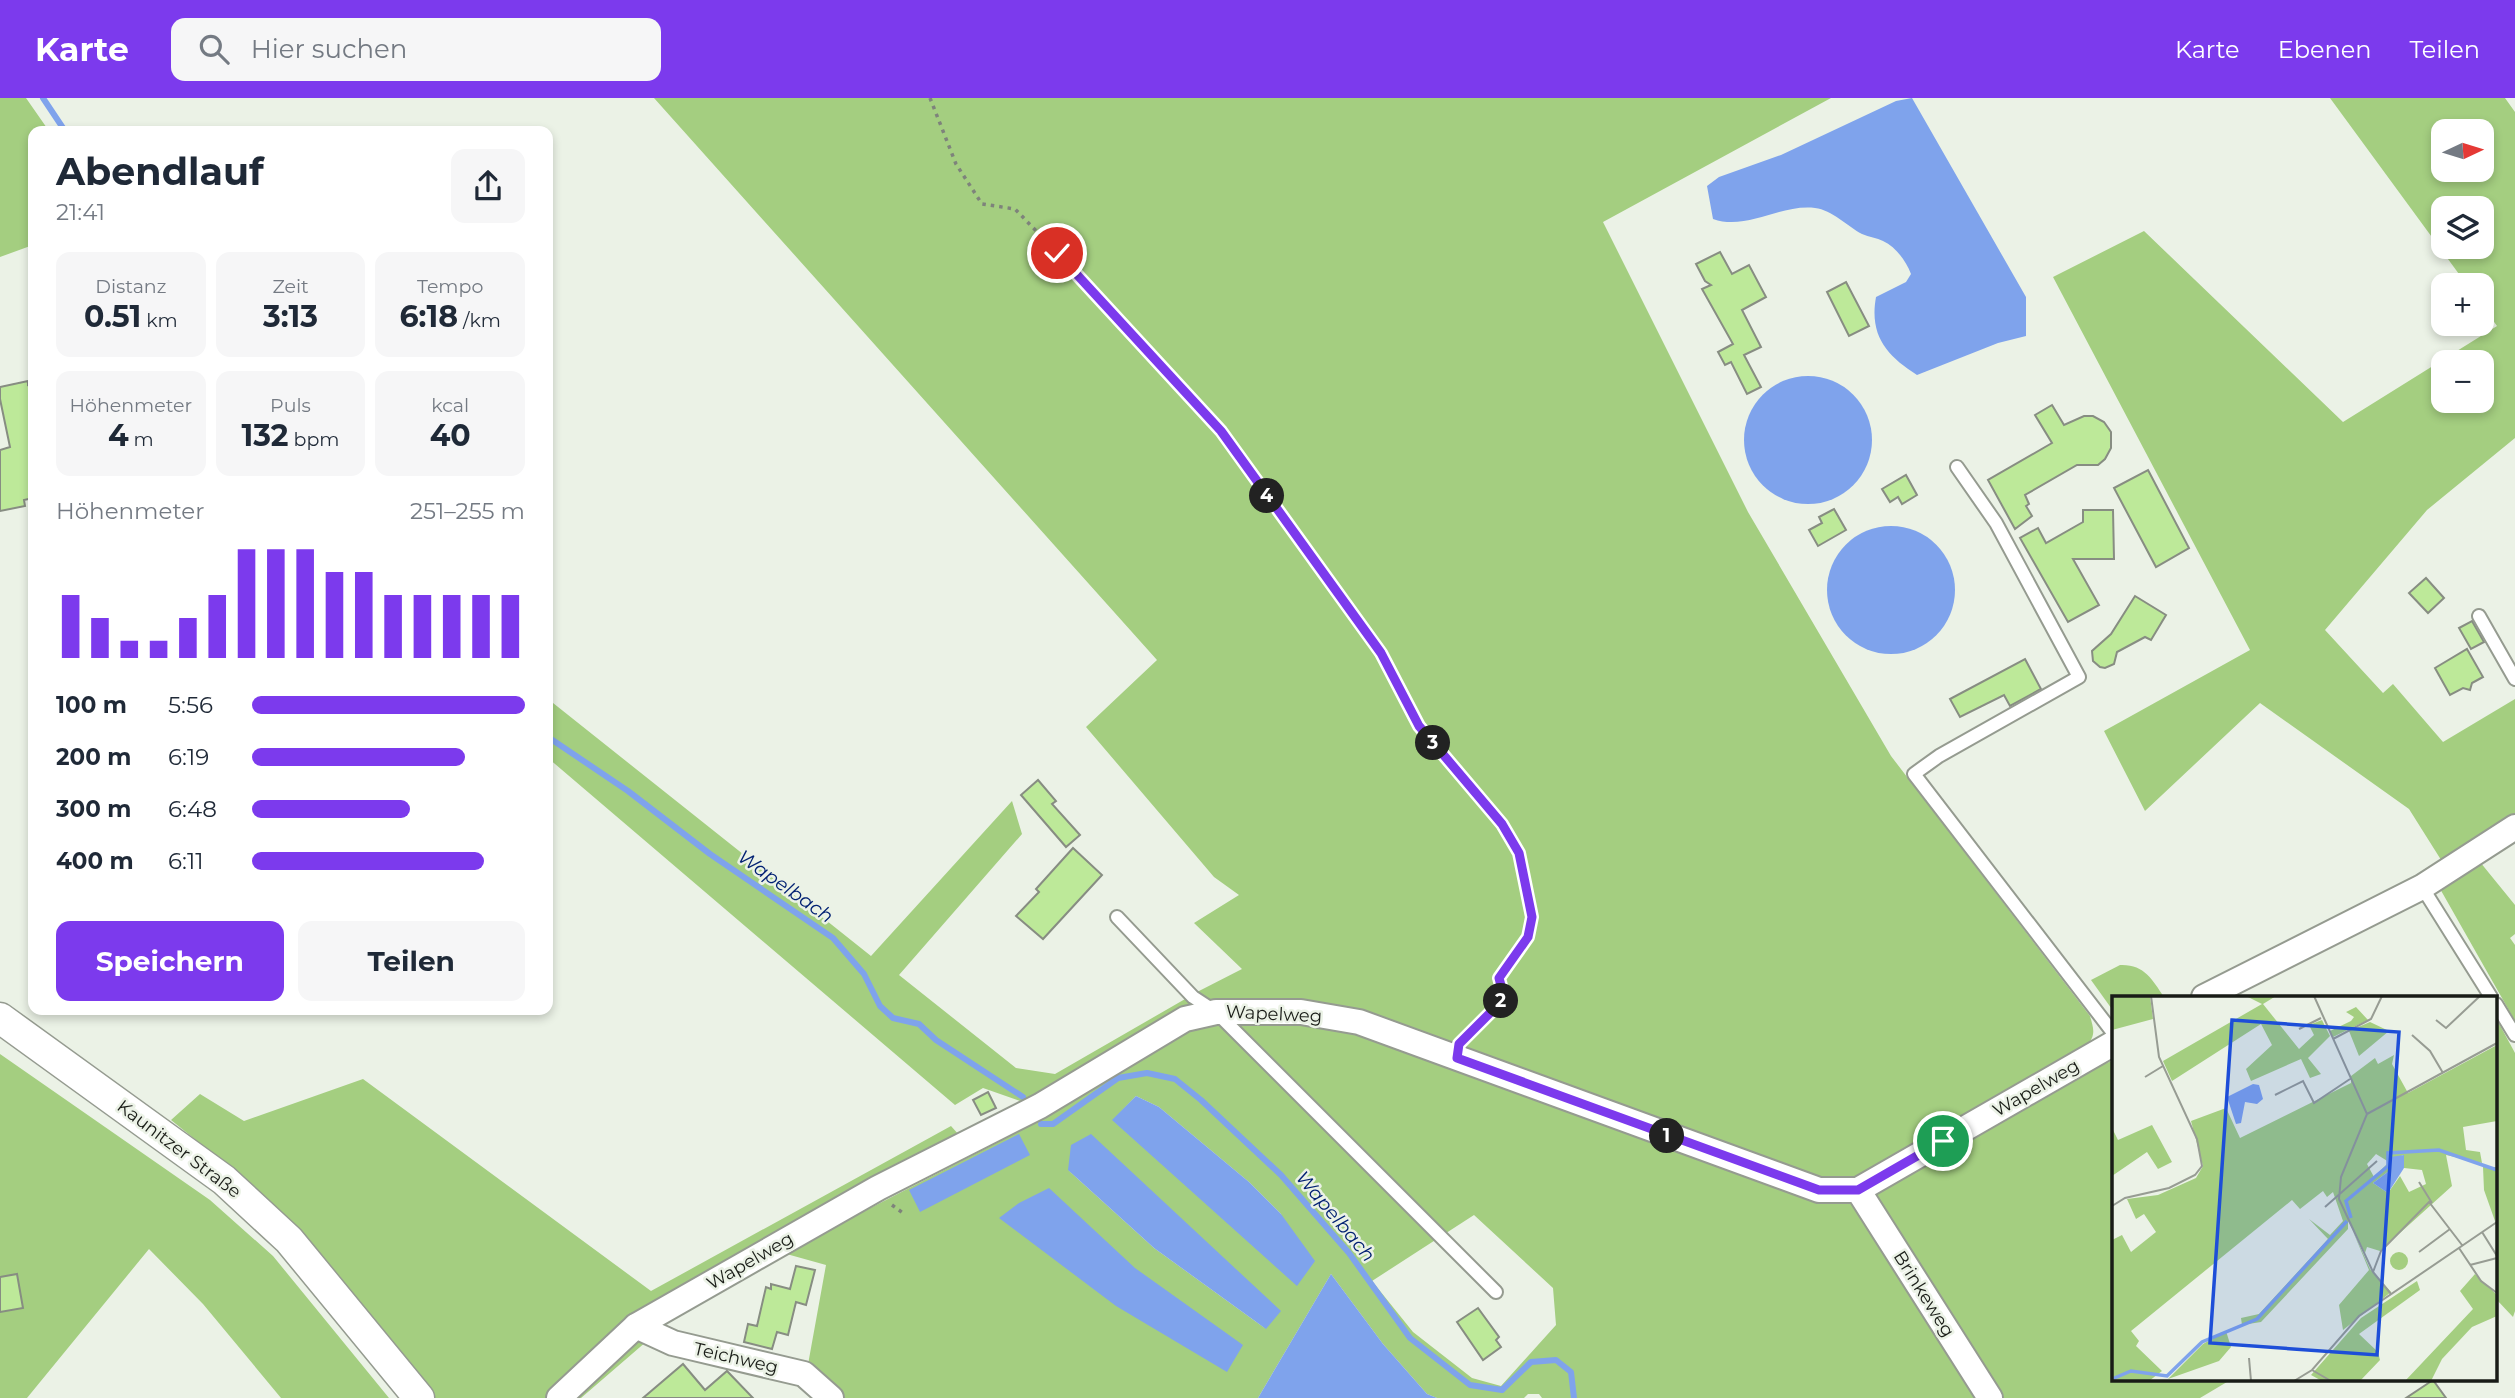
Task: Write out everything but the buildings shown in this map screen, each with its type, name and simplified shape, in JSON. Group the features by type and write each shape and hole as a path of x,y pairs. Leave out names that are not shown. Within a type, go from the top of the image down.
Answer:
{"street":[{"path":"2206,996 2421,887 2515,827"},
{"name":"Wapelweg","path":"559,1398 636,1326 877,1188 1041,1106 1185,1019 1216,1012 1301,1012 1359,1022 1819,1190 1858,1190 2112,1044"},
{"name":"Kaunitzer Straße","path":"0,1018 224,1180 289,1240 419,1398"},
{"name":"Brinkeweg","path":"1858,1190 1990,1398"},
{"name":"Teichweg","path":"636,1326 673,1343 804,1374 831,1398"}],"lane":[{"path":"1957,467 1996,523 2080,677 1939,756 1914,774 2112,1031"},
{"path":"2479,616 2515,679"},
{"path":"2421,887 2490,996"},
{"path":"1117,917 1193,997 1216,1012 1496,1292"},
{"path":"2498,1007 2515,1035"}],"path":[{"path":"930,98 956,164 982,204 1015,209 1099,296 1221,431 1381,653 1419,726 1502,824 1519,853 1532,917 1528,937 1499,978 1503,993 1501,1002 1459,1044 1457,1058"}],"green space":[{"path":"0,98 26,98 46,126 28,126 28,247 0,257"},
{"path":"654,98 1831,98 1603,222 1748,512 1891,756 2090,1016 2093,1032 2086,1047 2102,1065 2112,1061 2112,1380 2230,1380 2200,1398 1542,1398 1539,1394 1528,1394 1524,1398 1437,1398 1427,1394 1383,1344 1331,1274 1258,1398 840,1398 807,1370 826,1265 783,1253 1020,1131 1055,1089 1020,1101 983,1088 955,1105 553,762 553,703 871,956 1012,801 1022,834 899,975 1016,1068 1055,1074 1242,969 1194,923 1239,895 1214,877 1086,727 1157,660","holes":["1136,1096 1159,1107 1249,1182 1281,1214 1297,1285 1113,1120","1068,1170 1266,1329 1154,1248","1474,1215 1553,1288 1556,1325 1501,1386 1472,1378 1413,1332 1372,1281"]},
{"path":"2330,98 2505,98 2515,112 2515,438 2427,510 2325,630 2383,693 2393,684 2443,742 2515,699 2515,818 2443,863 2409,809 2260,703 2145,811 2104,731 2250,650 2053,277 2144,231 2343,422 2431,367 2431,413 2494,413 2494,350 2458,350 2481,336 2494,336 2494,328 2497,326 2494,322 2494,273 2458,273 2448,259 2494,259 2494,196 2431,196 2431,236"},
{"path":"2480,862 2515,905 2515,934 2510,938 2515,945 2515,1021 2439,887"},
{"path":"2120,965 2128,965 2141,970 2163,996 2112,996 2112,1009 2091,980"},
{"path":"2498,1022 2515,1053 2513,1317 2498,1301"},
{"path":"0,1054 210,1200 273,1256 389,1398 281,1398 203,1304 149,1249 27,1398 0,1398"},
{"path":"363,1079 651,1291 951,1126 959,1135 662,1299 647,1341 581,1398 432,1398 300,1234 258,1190 171,1120 200,1094 244,1121"}],"water":[{"path":"1912,98 2026,297 2026,336 1998,343 1917,375 1889,352 1875,323 1876,297 1906,282 1911,274 1892,247 1815,208 1789,210 1738,222 1713,219 1707,186 1719,177 1781,155 1896,101"},
{"path":"1808,376 1833,381 1853,395 1867,415 1872,440 1867,465 1853,485 1833,499 1808,504 1783,499 1763,485 1749,465 1744,440 1749,415 1763,395 1783,381"},
{"path":"1891,526 1916,531 1936,545 1950,565 1955,590 1950,615 1936,635 1916,649 1891,654 1866,649 1846,635 1832,615 1827,590 1832,565 1846,545 1866,531"},
{"path":"1136,1096 1159,1107 1249,1182 1281,1214 1315,1261 1297,1286 1112,1120"},
{"path":"1019,1134 1030,1155 920,1212 909,1190"},
{"path":"1091,1134 1281,1311 1266,1329 1154,1248 1068,1170 1071,1145"},
{"path":"1049,1188 1135,1268 1243,1345 1227,1372 1116,1306 999,1218 1019,1203"},
{"path":"1331,1274 1383,1344 1427,1394 1437,1398 1258,1398"}],"waterway":[{"name":"Wapelbach","path":"43,98 62,126"},
{"name":"Wapelbach","path":"553,740 628,791 710,854 833,938 864,974 880,1006 893,1018 919,1024 936,1040 1023,1097"},
{"name":"Wapelbach","path":"1041,1124 1053,1124 1118,1078 1147,1073 1175,1079 1281,1175 1349,1253 1410,1338 1470,1385 1502,1390 1531,1362 1556,1360 1571,1372 1574,1398"}],"route":[{"path":"1057,253 1221,431 1381,653 1419,726 1502,824 1519,853 1532,917 1528,937 1499,978 1503,993 1501,1002 1459,1044 1457,1058 1819,1190 1858,1190 1943,1141"}]}
